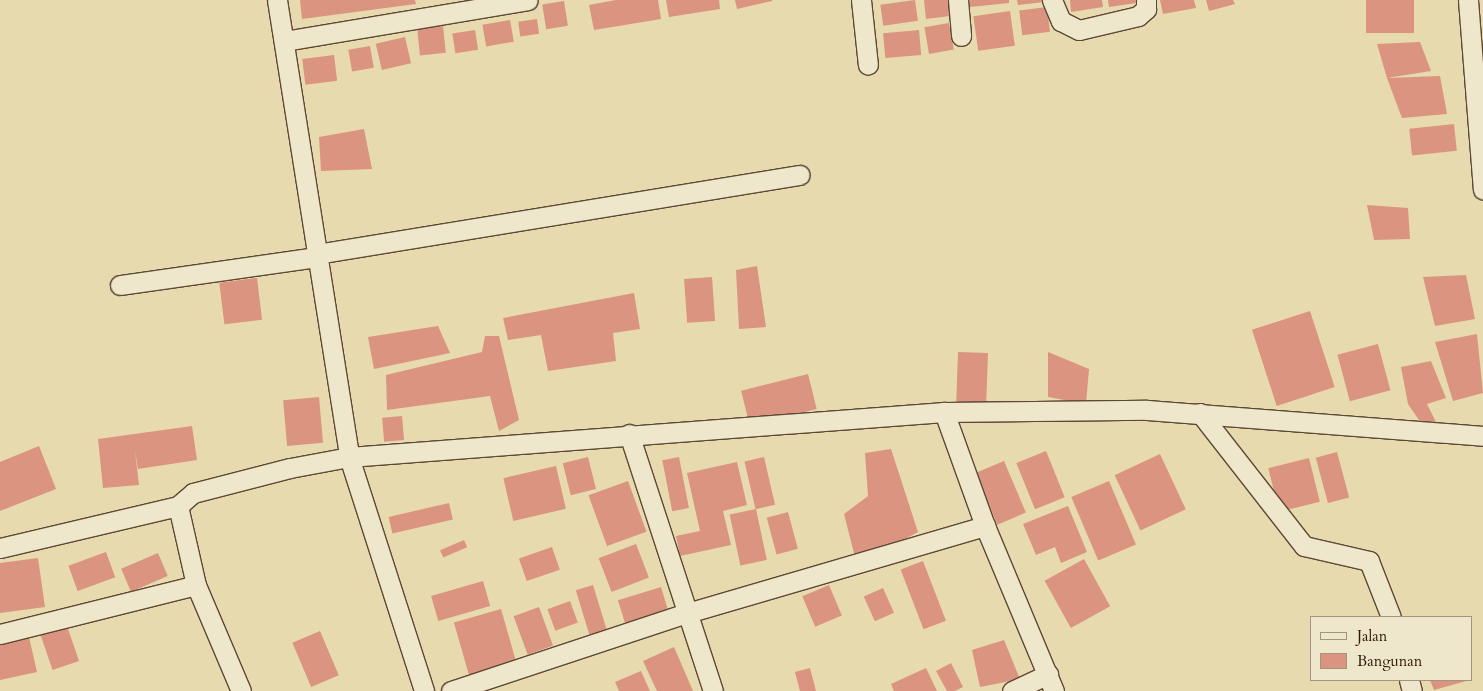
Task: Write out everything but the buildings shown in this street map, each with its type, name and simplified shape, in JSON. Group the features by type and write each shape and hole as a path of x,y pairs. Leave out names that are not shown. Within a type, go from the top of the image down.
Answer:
{"street":[{"path":"277,0 349,457 424,691"},
{"path":"284,41 528,0"},
{"path":"861,0 868,65"},
{"path":"958,0 961,36"},
{"path":"1052,0 1060,21 1079,30 1138,16 1146,9 1146,0"},
{"path":"1468,0 1483,189"},
{"path":"120,285 316,255 800,175"},
{"path":"944,412 985,526 1051,683 1012,691"},
{"path":"0,548 178,506 192,493 349,457 628,434 944,412 1200,413 1483,436"},
{"path":"1200,413 1304,546 1369,561 1391,616"},
{"path":"628,434 684,614 713,691"},
{"path":"178,506 196,586 241,691"},
{"path":"451,691 684,614 985,526"},
{"path":"0,634 196,586"}]}
